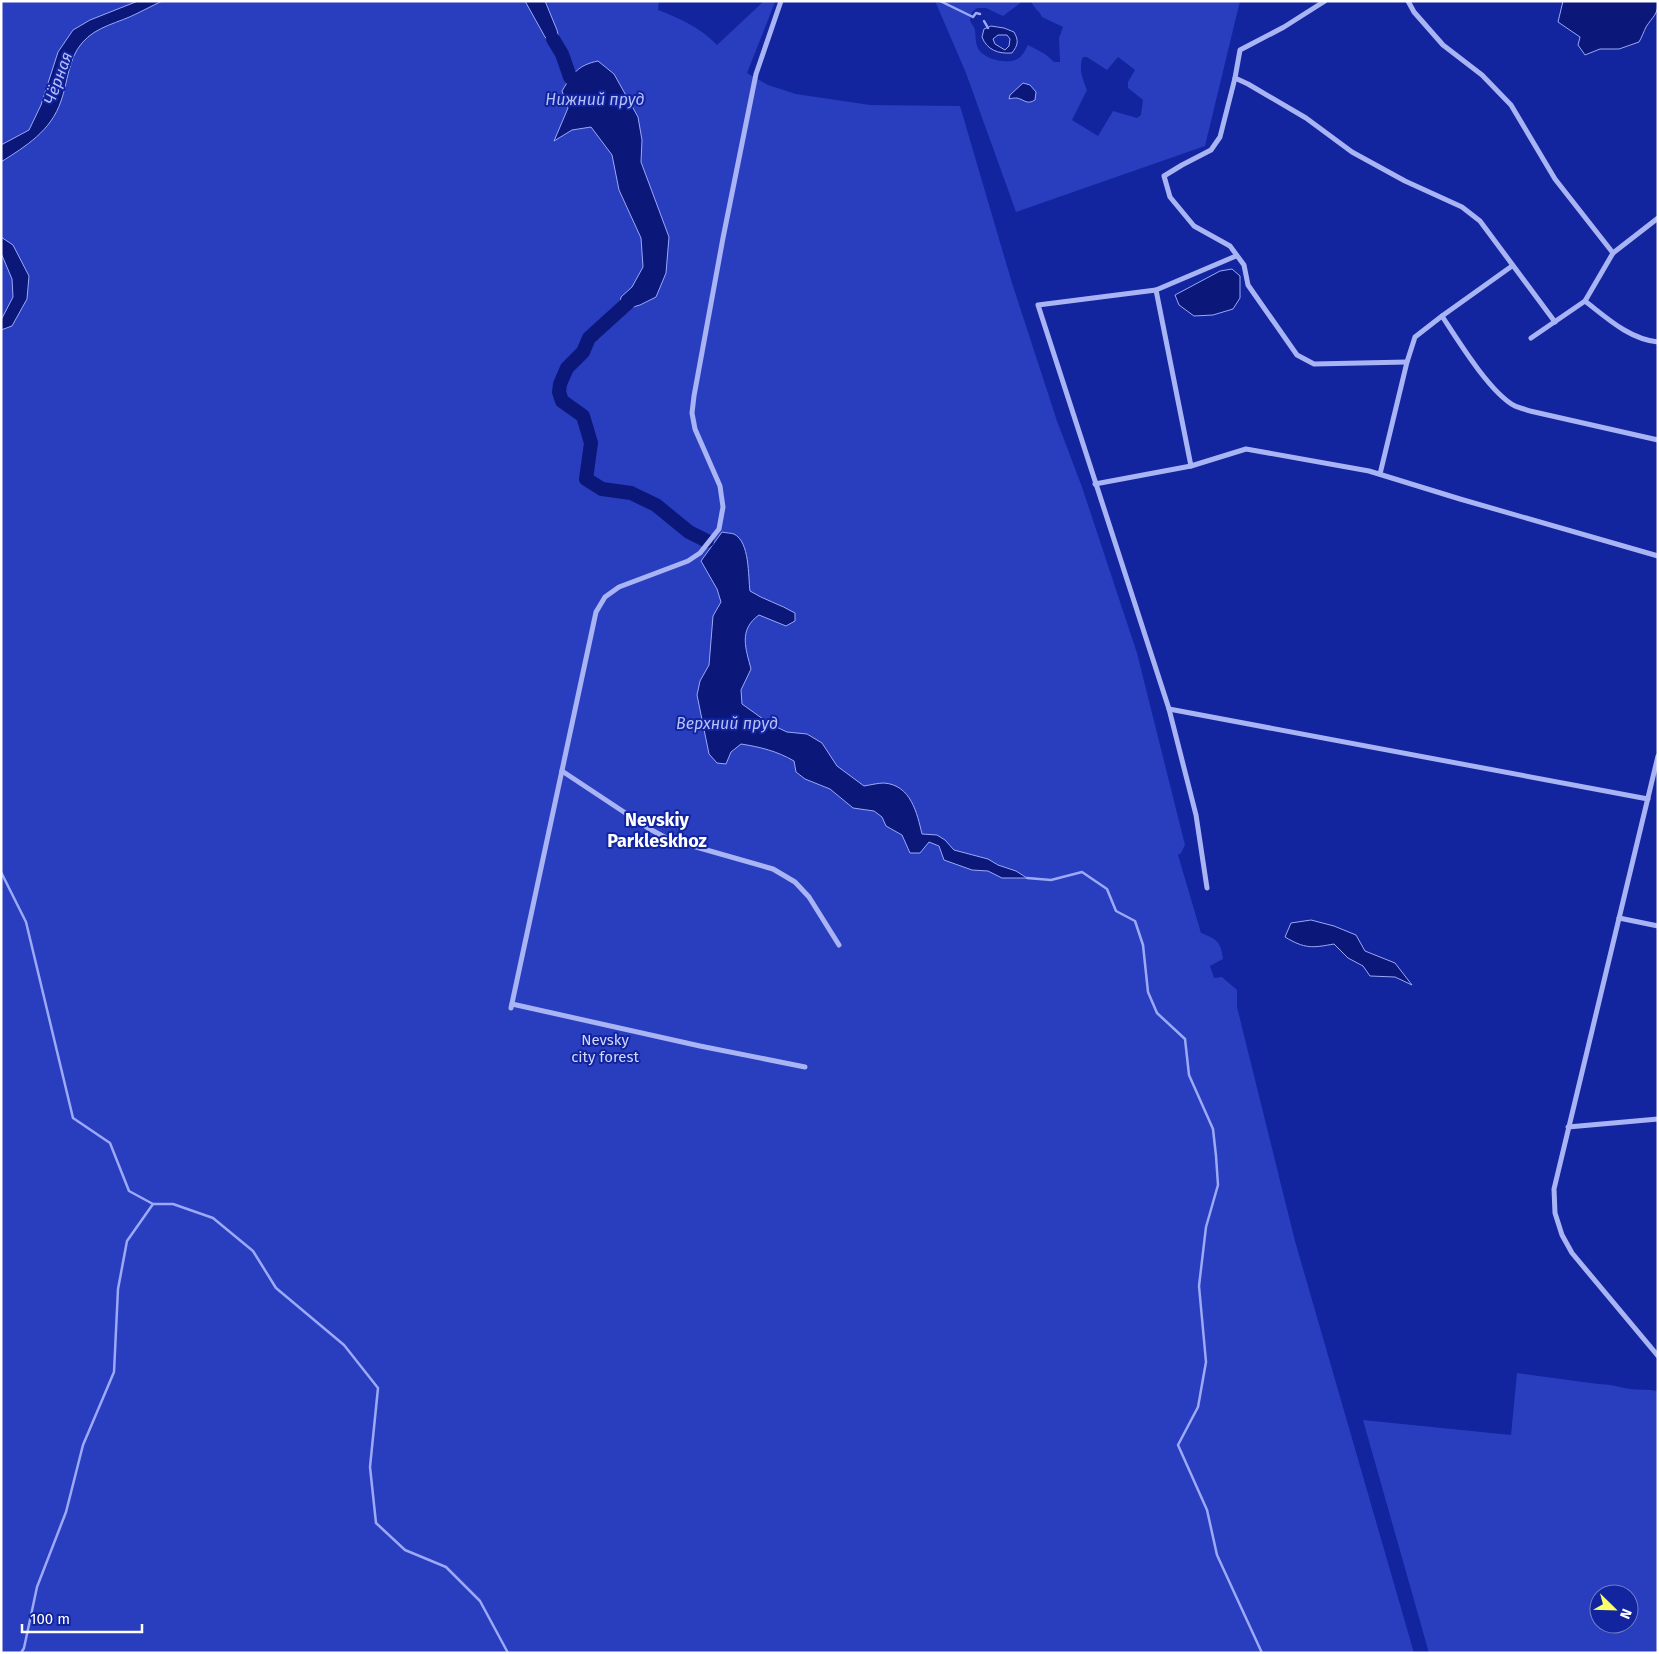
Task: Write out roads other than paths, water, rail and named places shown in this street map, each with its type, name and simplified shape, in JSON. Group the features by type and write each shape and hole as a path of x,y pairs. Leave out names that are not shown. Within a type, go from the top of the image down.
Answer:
{"street":[{"path":"781,1 756,74 723,238 692,413 695,428 720,486 722,507 719,529 700,552 688,561 618,587 605,597 596,612 512,1006 805,1067"},
{"path":"1325,1 1240,50 1220,137 1211,150 1164,176 1170,197 1194,226 1230,246 1244,265 1248,285 1297,355 1314,364 1407,362"},
{"path":"1408,1 1414,12 1443,45 1482,75 1511,105 1555,179 1613,253"},
{"path":"1235,78 1306,118 1352,152 1405,181 1462,207 1480,221 1555,322"},
{"path":"1531,338 1585,301 1613,253 1658,218"},
{"path":"1207,888 1196,815 1169,709 1038,305 1156,290 1236,256"},
{"path":"1380,474 1415,336 1512,266"},
{"path":"1156,290 1191,466"},
{"path":"1585,301 1628,333 1646,341 1658,342"},
{"path":"1442,316 1470,359 1500,395 1514,405 1539,413 1658,440"},
{"path":"1095,484 1191,466 1246,449 1380,474 1658,556"},
{"path":"1169,709 1648,799"},
{"path":"1658,756 1554,1189 1555,1213 1562,1235 1572,1254 1658,1356"},
{"path":"562,771 648,828 668,839 773,869 795,882 809,897 839,945"},
{"path":"1619,918 1658,926"},
{"path":"1568,1127 1658,1120"}],"water":[{"path":"138,1 162,1 101,29 82,43 74,56 61,101 51,121 37,137 1,162 1,145 29,130 41,105 58,52 73,30 90,20"},
{"path":"525,1 545,1 557,30 562,54 545,37"},
{"path":"1563,1 1658,1 1658,6 1639,42 1619,49 1600,49 1585,55 1578,45 1580,37 1558,22"},
{"path":"991,26 1014,32 1017,38 1016,48 1012,53 1002,53 990,48 982,37 984,29","holes":["998,35 1007,35 1010,39 1009,46 1005,50 995,44 993,39"]},
{"name":"Нижний пруд","path":"598,61 614,74 638,117 642,140 641,162 669,237 666,273 656,297 640,305 619,311 621,297 632,287 643,267 641,238 619,190 612,155 591,127 572,130 554,141 568,108 562,91 576,71 585,65"},
{"path":"1023,83 1030,85 1036,92 1035,100 1028,102 1017,98 1009,99 1010,95"},
{"path":"1,237 13,245 29,276 27,299 12,326 1,330 1,320 13,297 12,279 1,253"},
{"path":"1232,269 1240,276 1240,298 1233,309 1213,315 1194,316 1179,305 1175,295 1220,271"},
{"name":"Верхний пруд","path":"722,532 734,534 743,544 746,552 750,591 795,613 795,621 786,626 759,615 748,627 745,640 751,669 741,690 742,704 770,724 787,732 807,734 822,743 837,766 864,786 884,783 901,789 907,794 915,809 922,834 937,835 945,840 954,850 988,859 1027,878 1002,878 988,871 972,870 944,860 939,846 929,842 920,853 910,853 902,835 886,826 882,817 874,811 853,808 830,789 805,779 796,772 794,761 775,752 741,744 731,752 726,764 717,763 709,754 697,695 700,681 709,665 713,616 721,602 717,589 701,561"},
{"path":"1311,920 1334,926 1356,935 1365,951 1395,963 1412,985 1395,977 1370,976 1363,966 1348,958 1334,944 1303,946 1285,937 1291,923"}],"waterway":[{"path":"940,1 973,17 976,13 980,14"},
{"path":"984,21 988,28"},
{"name":"Чёрная","path":"553,39 562,54 570,77 584,91"},
{"path":"632,299 589,338 583,352 567,368 560,384 559,392 562,401 583,416 591,443 586,479 602,489 631,493 656,505 689,532 707,541"},
{"path":"1,872 26,922 73,1118 110,1143 129,1191 153,1204 173,1204 213,1218 253,1251 276,1288 344,1345 378,1388 370,1467 376,1523 405,1550 446,1567 480,1601 508,1653"},
{"path":"1027,878 1051,880 1082,872 1107,889 1116,911 1135,921 1143,945 1148,992 1157,1013 1185,1039 1189,1075 1213,1129 1218,1185 1206,1227 1199,1286 1206,1362 1198,1407 1178,1445 1207,1510 1217,1555 1262,1653"},
{"path":"21,1653 24,1648 37,1587 66,1512 83,1445 114,1372 118,1289 127,1241 153,1204"}],"district":[{"name":"Nevskiy Parkleskhoz","path":"657,830"}],"park label":[{"name":"Nevsky city forest","path":"605,1048"}]}
